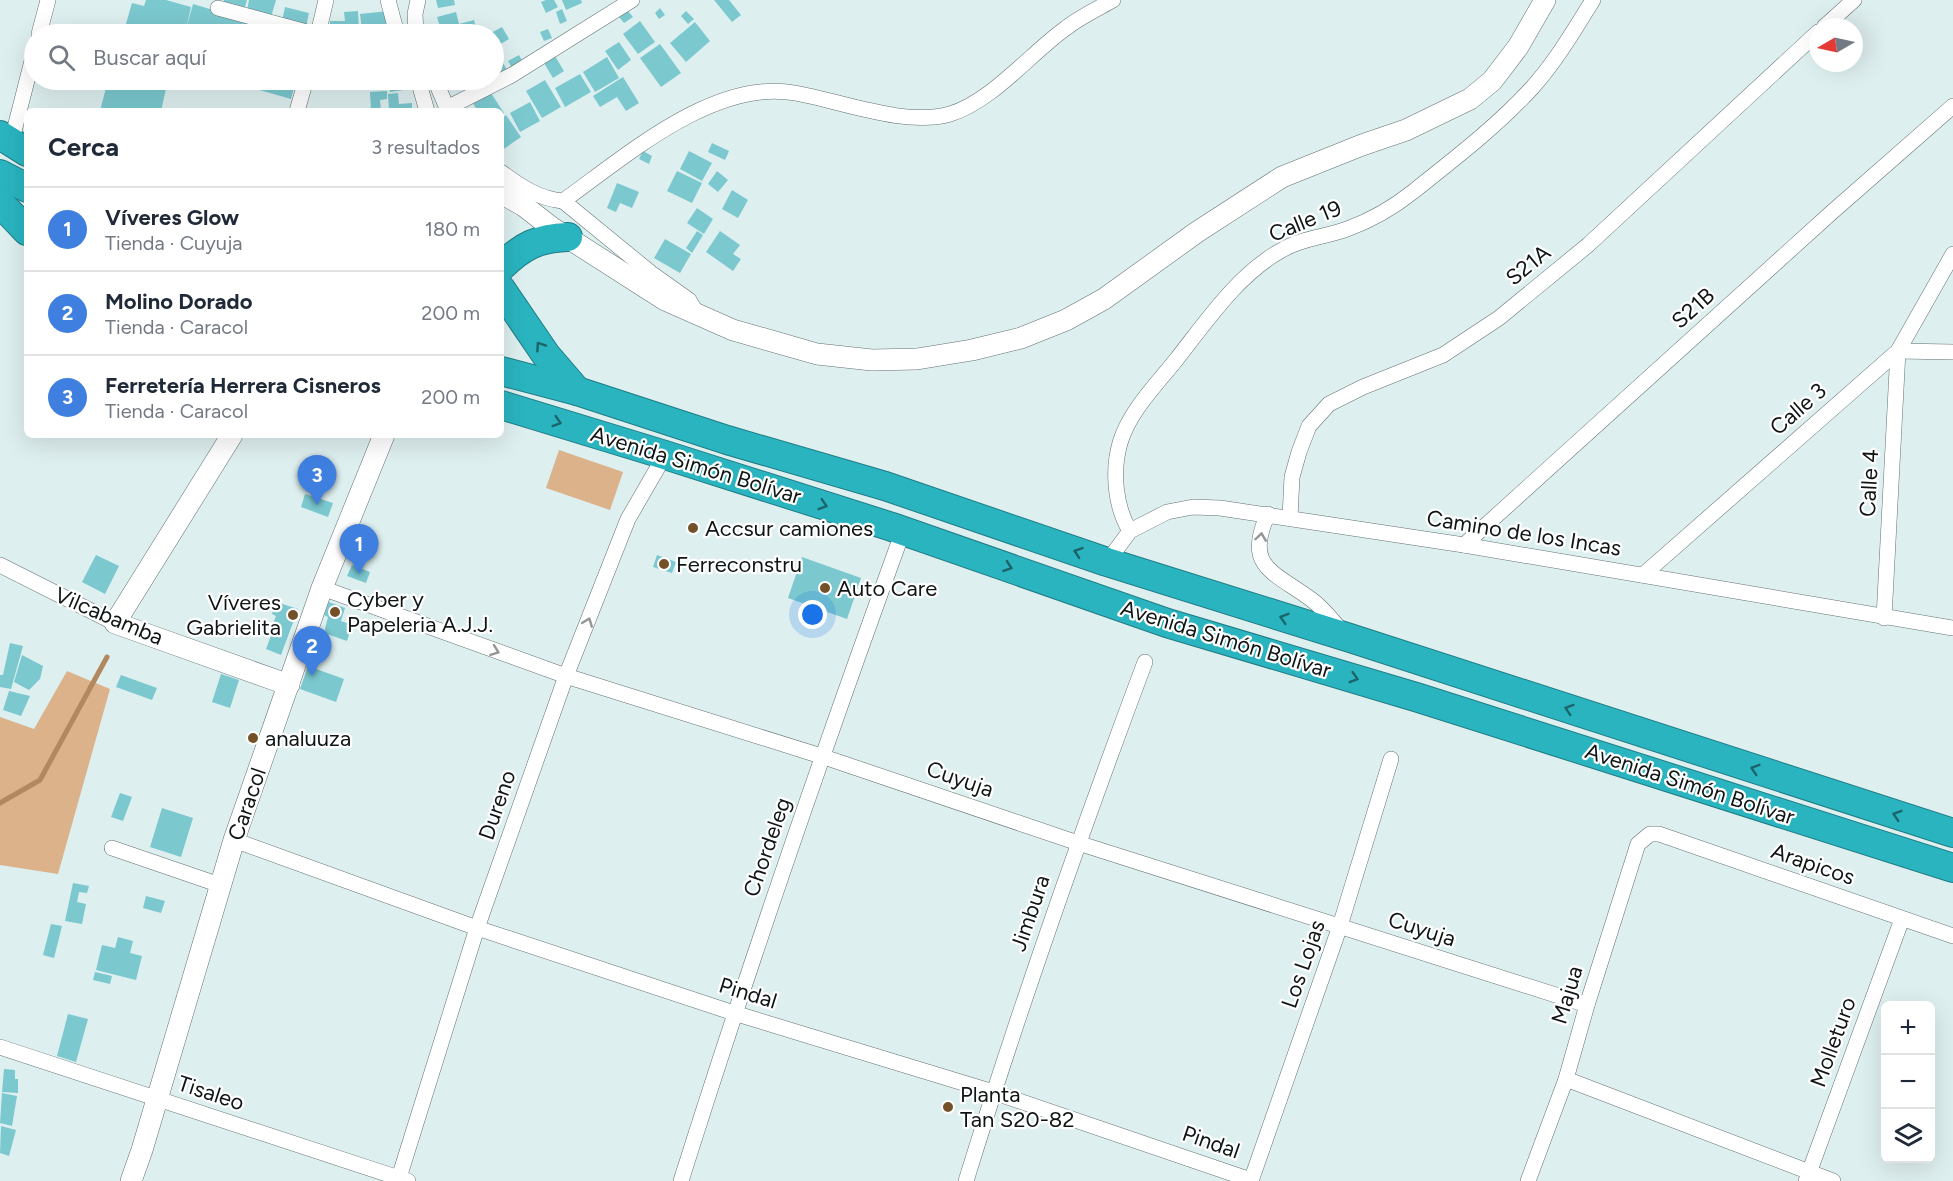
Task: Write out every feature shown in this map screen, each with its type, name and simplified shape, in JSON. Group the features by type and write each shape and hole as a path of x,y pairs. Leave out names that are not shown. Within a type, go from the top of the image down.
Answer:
{"highway":[{"path":"0,174 24,186"},
{"path":"0,203 24,228"},
{"path":"504,264 522,249 559,232"},
{"path":"504,293 546,354 578,392"},
{"name":"Avenida Simón Bolívar","path":"504,373 578,392 727,440 885,486 1107,562 1953,833"},
{"name":"Avenida Simón Bolívar","path":"504,406 903,531 1167,623 1419,698 1953,868"}],"street":[{"path":"42,24 48,0"},
{"path":"319,24 326,0"},
{"path":"388,0 394,24"},
{"path":"416,24 418,0"},
{"path":"504,79 632,0"},
{"path":"562,201 638,147 698,109 745,93 770,90 794,92 886,114 931,118 950,114 986,97 1067,27 1113,0"},
{"path":"504,195 665,300 733,330 817,354 872,360 917,360 972,350 1021,338 1066,320 1104,298 1197,232 1282,177 1406,130 1470,99 1492,81 1518,47 1545,0"},
{"name":"Calle 19","path":"1130,531 1123,520 1118,504 1116,474 1119,444 1127,426 1157,383 1226,297 1242,280 1282,250 1308,239 1356,225 1383,213 1413,192 1497,122 1532,88 1565,45 1593,0"},
{"path":"1834,18 1854,0"},
{"path":"218,8 278,24"},
{"name":"S21A","path":"1290,518 1292,477 1299,452 1309,426 1329,404 1363,387 1443,355 1499,318 1588,245 1809,40"},
{"path":"13,143 25,90"},
{"path":"298,108 303,90"},
{"path":"421,90 426,108"},
{"path":"440,90 449,108"},
{"path":"451,108 484,90"},
{"name":"S21B","path":"1464,546 1831,213 1953,106"},
{"path":"504,173 530,192 549,200 562,201 651,273 689,300 697,314"},
{"path":"504,211 559,232"},
{"name":"Calle 3","path":"1643,575 1898,351 1953,254"},
{"path":"1898,351 1953,352"},
{"name":"Calle 4","path":"1884,618 1898,351"},
{"path":"115,623 230,438"},
{"name":"Caracol","path":"131,1181 234,840 322,588 383,438"},
{"name":"Dureno","path":"402,1180 477,928 566,676 628,519 665,455"},
{"name":"Camino de los Incas","path":"1107,562 1130,531 1167,512 1193,507 1220,508 1643,575 1953,628"},
{"path":"1268,514 1259,535 1260,557 1275,574 1313,601 1350,638"},
{"name":"Chordeleg","path":"681,1181 734,1013 821,756 903,531"},
{"name":"Vilcabamba","path":"0,565 115,623 289,684"},
{"name":"Cuyuja","path":"322,588 566,676 821,756 1078,843 1587,1005"},
{"name":"Jimbura","path":"966,1181 993,1092 1078,843 1145,662"},
{"name":"Los Lojas","path":"1251,1180 1340,926 1391,759"},
{"name":"Majua","path":"1528,1181 1566,1079 1638,844 1650,834 1659,834"},
{"name":"Arapicos","path":"1659,834 1953,936"},
{"name":"Pindal","path":"234,840 477,928 734,1013 993,1092 1251,1180"},
{"path":"112,848 220,885"},
{"name":"Molleturo","path":"1808,1177 1902,919"},
{"name":"Tisaleo","path":"0,1047 402,1180"},
{"path":"1566,1079 1808,1177 1833,1181"}],"shaded area":[{"path":"559,450 623,472 610,510 546,488"},
{"path":"67,671 110,689 58,874 0,865 0,717 34,729"}],"building":[{"path":"146,0 166,0 191,7 187,24 126,24 132,3 144,6"},
{"path":"224,0 247,0 244,11 222,5"},
{"path":"249,0 276,0 271,17 247,10"},
{"path":"436,0 454,0 455,5 438,8"},
{"path":"554,0 558,7 546,13 541,2"},
{"path":"562,0 581,0 582,3 566,10"},
{"path":"714,0 729,0 741,15 732,22"},
{"path":"193,4 250,21 249,24 187,24"},
{"path":"285,7 309,13 307,24 282,21"},
{"path":"660,8 665,15 659,19 655,13"},
{"path":"562,9 567,21 560,24 556,12"},
{"path":"358,11 359,24 330,24 330,21 345,21 344,12"},
{"path":"388,11 391,24 361,24 360,14"},
{"path":"628,11 633,17 624,23 619,17"},
{"path":"686,11 694,19 688,24 681,16"},
{"path":"456,12 459,24 439,24 437,17"},
{"path":"253,20 267,24 252,24"},
{"path":"474,20 475,24 459,24"},
{"path":"640,21 655,42 638,54 623,34"},
{"path":"695,22 710,41 686,62 670,43"},
{"path":"548,29 552,38 544,41 540,32"},
{"path":"504,30 509,39 504,42"},
{"path":"619,42 631,60 618,70 605,51"},
{"path":"660,44 681,73 661,87 640,58"},
{"path":"519,55 523,62 512,68 508,61"},
{"path":"555,56 564,71 553,78 544,63"},
{"path":"607,57 619,78 595,92 583,72"},
{"path":"580,74 591,92 565,107 555,88"},
{"path":"623,77 639,103 626,111 617,97 600,107 593,96"},
{"path":"545,80 561,107 542,118 526,91"},
{"path":"105,90 166,90 162,108 101,108"},
{"path":"260,90 293,90 291,99"},
{"path":"489,90 501,108 476,108 472,102"},
{"path":"387,91 387,99 380,100 381,108 371,108 370,92"},
{"path":"398,93 399,104 412,103 412,108 389,108 388,94"},
{"path":"530,102 540,121 520,132 510,113"},
{"path":"506,115 521,137 504,149 504,117"},
{"path":"712,143 729,151 725,160 708,152"},
{"path":"643,151 652,156 649,164 639,159"},
{"path":"689,151 712,163 702,181 680,169"},
{"path":"677,171 702,183 692,203 667,191"},
{"path":"717,171 728,180 718,192 708,184"},
{"path":"617,183 639,192 632,208 620,203 616,212 607,208"},
{"path":"732,190 748,200 738,218 722,209"},
{"path":"697,208 713,219 704,234 687,223"},
{"path":"697,231 703,235 692,253 686,248"},
{"path":"720,231 740,245 733,254 741,259 733,271 706,252"},
{"path":"665,239 691,254 680,273 654,258"},
{"path":"305,494 333,503 328,517 301,507"},
{"path":"96,555 119,566 105,594 82,582"},
{"name":"Ferreconstru","path":"657,555 676,562 672,573 653,567"},
{"name":"Auto Care","path":"802,557 861,578 847,619 788,598"},
{"path":"352,565 370,572 366,583 347,576"},
{"path":"276,602 298,609 281,655 266,649 276,616 272,614"},
{"path":"329,602 345,608 341,621 352,625 347,641 324,633 328,617 324,615"},
{"path":"10,643 23,646 11,689 0,687 0,675 3,675"},
{"path":"22,655 43,666 40,679 29,690 14,682"},
{"path":"308,666 344,679 336,702 300,689"},
{"path":"221,674 239,680 230,708 212,702"},
{"path":"121,675 157,688 152,700 116,687"},
{"path":"9,691 30,696 21,716 3,710"},
{"path":"120,793 132,797 123,821 111,817"},
{"path":"162,808 193,818 181,857 150,847"},
{"path":"73,883 89,886 87,893 79,892 77,902 86,904 82,924 65,921"},
{"path":"146,896 165,901 161,913 143,908"},
{"path":"51,924 62,926 54,958 43,955"},
{"path":"118,937 133,941 130,953 142,956 136,980 96,970 102,945 115,948"},
{"path":"95,972 112,976 110,984 93,980"},
{"path":"68,1014 88,1019 76,1062 57,1056"},
{"path":"4,1069 15,1070 15,1079 18,1079 18,1093 2,1092"},
{"path":"2,1093 17,1096 12,1126 0,1123"},
{"path":"1,1126 16,1130 9,1156 0,1153"}],"waterway":[{"path":"0,803 40,780 107,657"}],"place":[{"name":"Ferretería Herrera Cisneros","path":"317,505"},
{"name":"Accsur camiones","path":"693,528"},
{"name":"Ferreconstru","path":"664,564"},
{"name":"Víveres Glow","path":"359,574"},
{"name":"Auto Care","path":"825,588"},
{"name":"Cyber y Papeleria A.J.J.","path":"335,612"},
{"name":"Víveres Gabrielita","path":"293,615"},
{"name":"Molino Dorado","path":"312,676"},
{"name":"analuuza","path":"253,738"},
{"name":"Planta Tan S20-82","path":"948,1107"}]}
